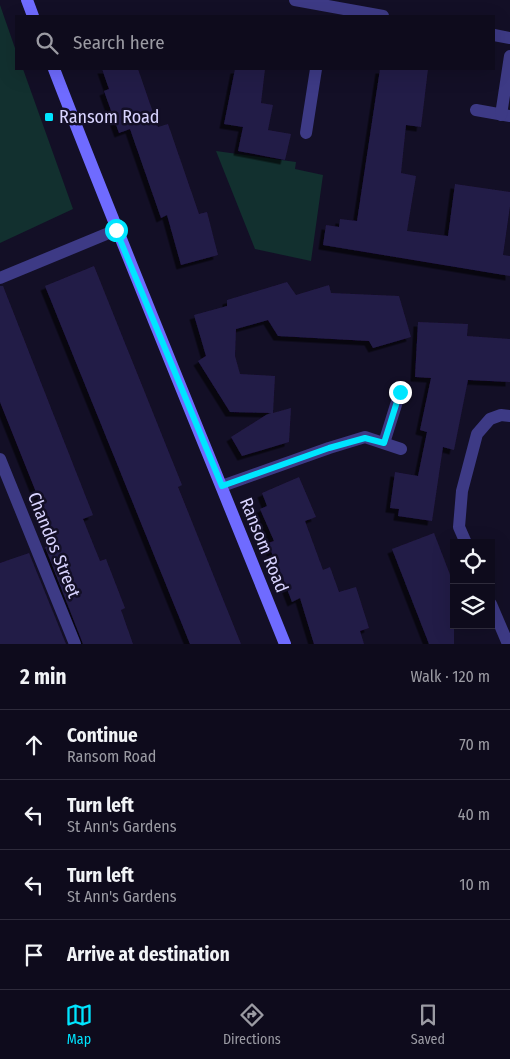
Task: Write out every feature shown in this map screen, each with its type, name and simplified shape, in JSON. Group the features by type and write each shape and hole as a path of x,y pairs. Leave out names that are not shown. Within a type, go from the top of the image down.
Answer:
{"street":[{"path":"27,0 33,15"},
{"path":"295,0 326,11 372,15"},
{"path":"495,35 510,38"},
{"path":"476,110 505,116 510,56"},
{"name":"Ransom Road","path":"54,70 116,230 222,486 284,644"},
{"path":"306,133 316,70"},
{"path":"0,278 116,230"},
{"path":"384,443 400,392"},
{"path":"464,539 459,526 462,491 476,434 490,419 506,416"},
{"path":"222,486 329,448 365,438 401,449"},
{"name":"Chandos Street","path":"0,459 75,644"},
{"path":"495,613 508,644"}],"green space":[{"path":"0,5 15,48 15,70 23,70 73,209 0,243"},
{"path":"216,151 296,162 295,169 323,175 311,261 255,249"}],"building":[{"path":"102,70 138,70 158,127 168,124 199,214 207,212 218,255 181,265 167,215 161,218 130,129 119,133 104,91 109,89"},
{"path":"235,70 265,70 261,103 273,105 268,130 291,134 285,160 238,151 243,127 224,124"},
{"path":"380,70 428,70 421,127 406,125 401,173 416,176 407,231 448,236 455,184 510,192 510,206 503,255 510,256 510,276 323,245 326,225 339,227 340,219 357,221"},
{"path":"94,266 182,485 178,487 241,644 190,644 45,286"},
{"path":"287,282 296,295 329,285 331,293 399,296 411,337 373,348 369,341 278,336 268,320 236,329 235,356 240,374 275,376 273,413 291,408 289,442 242,456 231,437 271,413 230,412 198,361 206,356 194,315 227,306 227,300"},
{"path":"0,286 3,286 93,515 83,519 100,561 106,559 125,608 121,610 133,644 83,644 45,547 56,542 0,402"},
{"path":"418,322 468,324 467,336 510,339 510,382 468,380 454,450 443,447 432,521 398,516 399,509 390,508 395,472 418,476 427,432 420,430 431,378 415,377"},
{"path":"299,477 316,517 305,521 323,570 330,567 339,592 356,587 369,628 360,631 364,644 314,644 300,598 292,602 276,564 268,543 274,541 260,509 267,506 262,493"},
{"path":"434,533 450,575 450,629 454,629 454,644 429,644 392,549"},
{"path":"29,553 66,644 0,644 0,563"}],"place":[{"name":"Ransom Road","path":"49,117"}],"route":[{"path":"116,230 222,486 329,448 365,438 384,443 400,392"}]}
